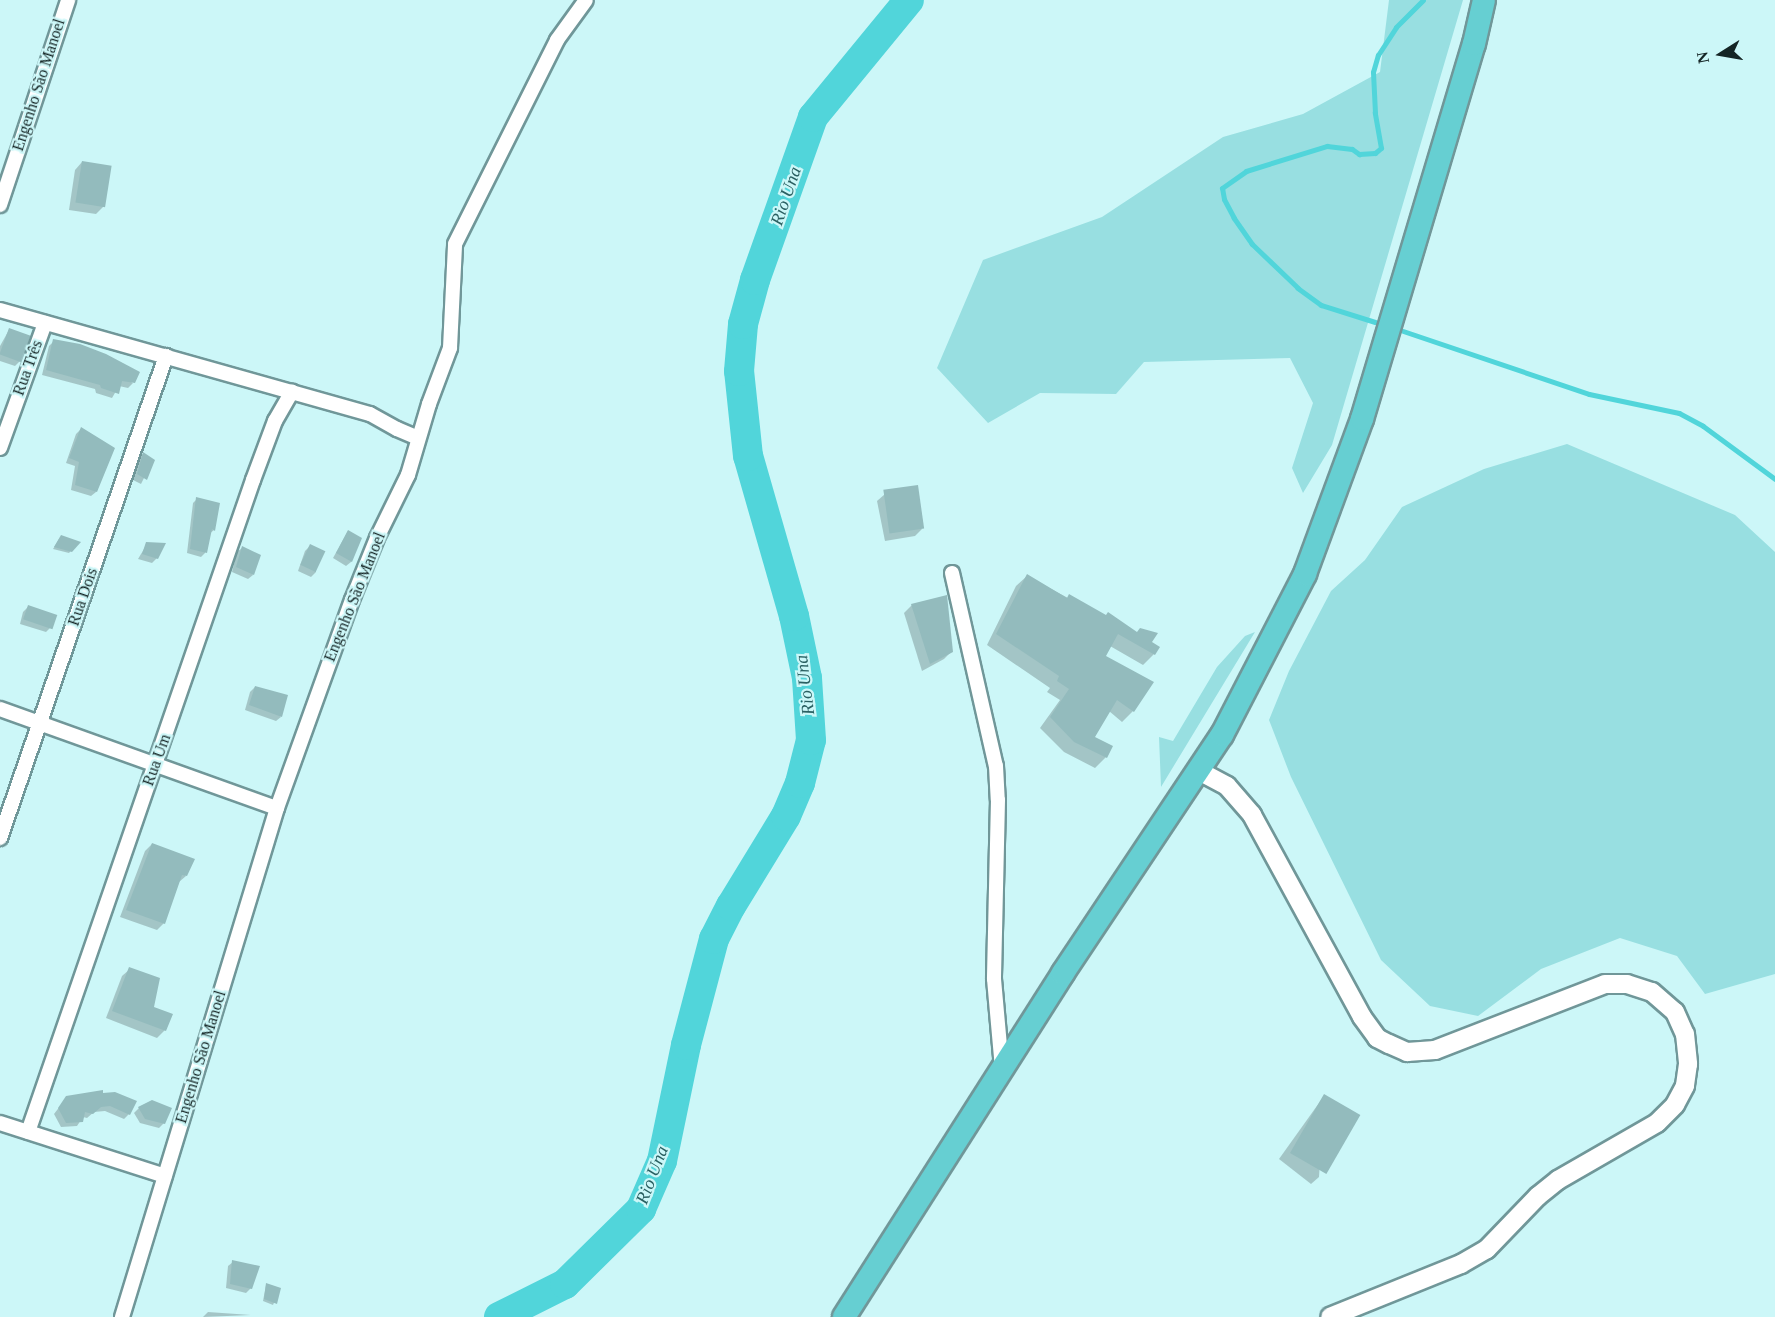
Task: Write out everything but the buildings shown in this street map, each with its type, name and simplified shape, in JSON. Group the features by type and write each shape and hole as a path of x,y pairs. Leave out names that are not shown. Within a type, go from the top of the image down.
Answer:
{"main road":[{"path":"844,1317 1002,1068 1199,771 1253,679 1305,574 1362,419 1474,44 1484,0"}],"street":[{"name":"Engenho São Manoel","path":"0,205 68,0"},
{"name":"Engenho São Manoel","path":"122,1317 277,808 352,600 377,538 408,476 418,438 450,348 455,244 557,40 586,0"},
{"path":"0,310 370,414 418,438"},
{"name":"Rua Três","path":"0,448 45,323"},
{"name":"Rua Dois","path":"0,838 166,356"},
{"name":"Rua Um","path":"28,1132 265,448 275,421 291,392"},
{"path":"952,573 996,766 998,800 994,979 1002,1068"},
{"path":"0,709 277,808"},
{"path":"1199,771 1227,786 1252,815 1362,1017 1377,1038 1407,1052 1436,1050 1605,984 1627,984 1652,992 1675,1012 1685,1034 1688,1064 1685,1086 1675,1105 1657,1123 1557,1180 1538,1196 1487,1249 1461,1264 1330,1317"},
{"path":"0,1123 165,1176"}],"shaded area":[{"path":"1389,0 1463,0 1332,445 1303,493 1292,468 1313,403 1290,358 1144,362 1116,394 1040,393 988,423 937,368 983,260 1102,217 1223,137 1303,114 1380,72"},
{"path":"1567,444 1735,515 1775,552 1775,974 1705,994 1677,956 1620,938 1541,969 1478,1016 1430,1006 1381,960 1291,777 1269,720 1289,671 1331,591 1365,560 1402,507 1484,469"},
{"path":"1255,632 1161,787 1159,737 1173,741 1217,667 1245,636"}],"waterway":[{"name":"Rio Una","path":"499,1317 565,1284 641,1209 662,1161 686,1045 714,939 731,906 786,816 800,783 811,740 807,678 794,616 748,456 739,371 743,324 755,280 813,117 909,0"},
{"path":"1375,322 1321,305 1298,288 1252,244 1234,218 1224,199 1222,188 1246,171 1327,146 1352,149 1359,154 1375,153 1381,148 1375,113 1373,72 1378,55 1396,27 1423,0"},
{"path":"1403,331 1589,394 1679,413 1703,426 1775,479"}]}
